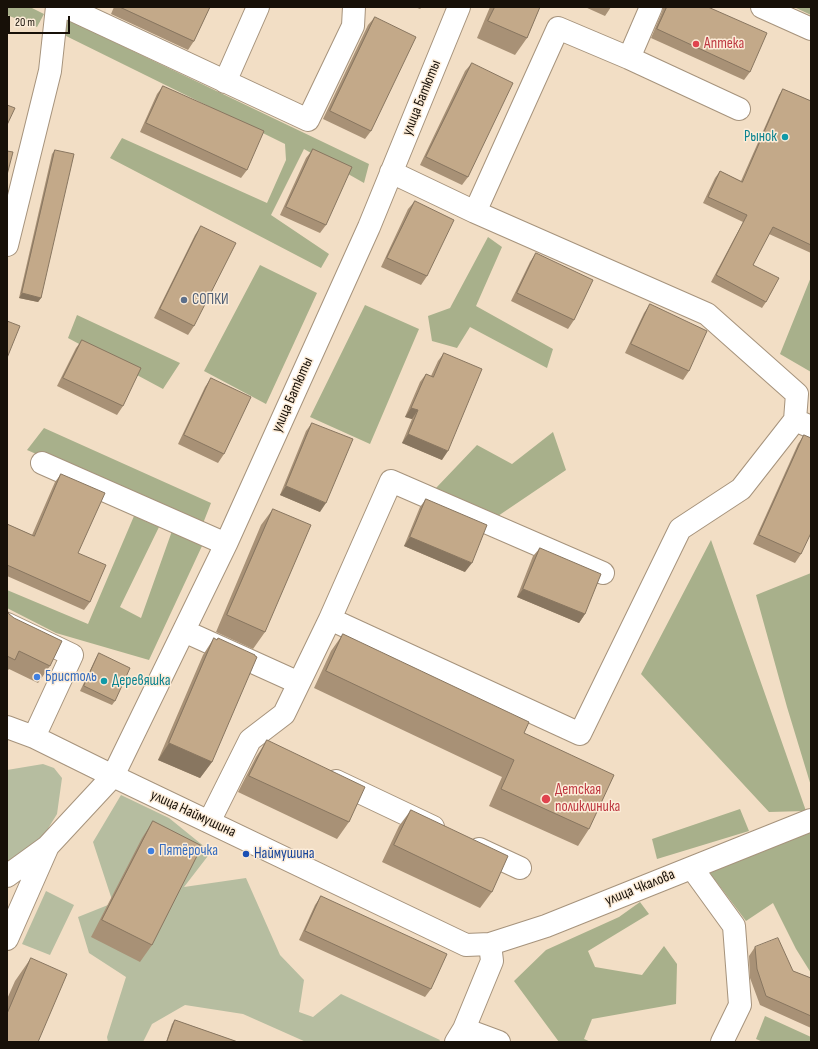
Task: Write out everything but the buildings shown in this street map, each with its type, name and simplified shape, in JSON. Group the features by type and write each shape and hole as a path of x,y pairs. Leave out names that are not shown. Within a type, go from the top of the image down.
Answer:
{"street":[{"path":"7,245 50,71 57,7"},
{"path":"66,7 308,120 353,26 354,7"},
{"path":"224,82 258,7"},
{"name":"улица Батюты","path":"48,846 113,776 226,544 369,227 459,7"},
{"path":"629,58 652,7"},
{"path":"762,7 811,29"},
{"path":"475,212 558,28 629,58 739,109"},
{"path":"330,619 580,734 680,529 741,489 803,424 797,394 707,314 475,212 391,172"},
{"path":"42,463 226,544"},
{"path":"209,822 250,740 284,714 330,619 391,481 603,573"},
{"path":"7,624 72,654 34,736"},
{"path":"184,631 300,683"},
{"name":"улица Наймушина","path":"7,727 34,736 113,776 466,945"},
{"path":"250,740 271,751"},
{"path":"321,774 520,868"},
{"name":"улица Чкалова","path":"466,945 490,944 546,926 811,820"},
{"path":"7,876 48,846"},
{"path":"7,939 48,846"},
{"path":"692,868 734,926 740,1005 722,1042"},
{"path":"490,944 492,961 460,1035 499,1042"}],"green space":[{"path":"7,7 30,7 44,14 37,27 7,15"},
{"path":"794,7 811,7 811,15"},
{"path":"64,18 369,164 364,183 304,149 271,215 329,254 321,268 110,158 122,138 267,203 286,160 285,144 62,34"},
{"path":"488,237 502,247 476,306 553,349 547,368 470,327 457,348 432,341 428,316 450,308"},
{"path":"260,265 317,293 266,404 204,371"},
{"path":"811,277 811,372 780,354"},
{"path":"365,305 419,329 370,444 310,417"},
{"path":"77,315 180,363 163,389 68,338"},
{"path":"44,428 211,503 202,526 27,450"},
{"path":"553,432 566,470 495,518 436,488 477,445 512,464"},
{"path":"134,516 159,527 120,607 141,618 172,531 202,546 149,660 56,633 7,608 7,590 88,624"},
{"path":"711,540 806,811 769,812 641,674"},
{"path":"811,573 811,786 787,707 756,595"},
{"path":"43,764 54,768 62,778 57,814 33,853 7,871 7,770"},
{"path":"121,795 169,818 211,852 184,887 246,878 280,955 304,980 299,1012 313,1017 341,994 440,1040 439,1042 306,1042 243,1014 185,1005 152,1024 143,1042 108,1042 107,1037 126,977 89,953 78,917 113,903 93,842"},
{"path":"740,809 749,831 657,859 652,839"},
{"path":"811,832 811,973 796,949 773,903 746,921 709,872"},
{"path":"46,891 74,905 50,955 22,944"},
{"path":"640,902 649,914 588,951 595,967 642,975 664,946 677,964 676,1004 592,1019 584,1039 591,1042 559,1042 514,981 546,950 619,917"},
{"path":"765,1016 811,1037 811,1042 763,1042 756,1039"}],"place":[{"name":"Аптека","path":"696,44"},
{"name":"Рынок","path":"785,137"},
{"name":"СОПКИ","path":"184,300"},
{"name":"Бристоль","path":"37,677"},
{"name":"Деревяшка","path":"104,681"},
{"name":"Детская поликлиника","path":"546,799"},
{"name":"Пятёрочка","path":"151,851"},
{"name":"Наймушина","path":"246,854"}]}
